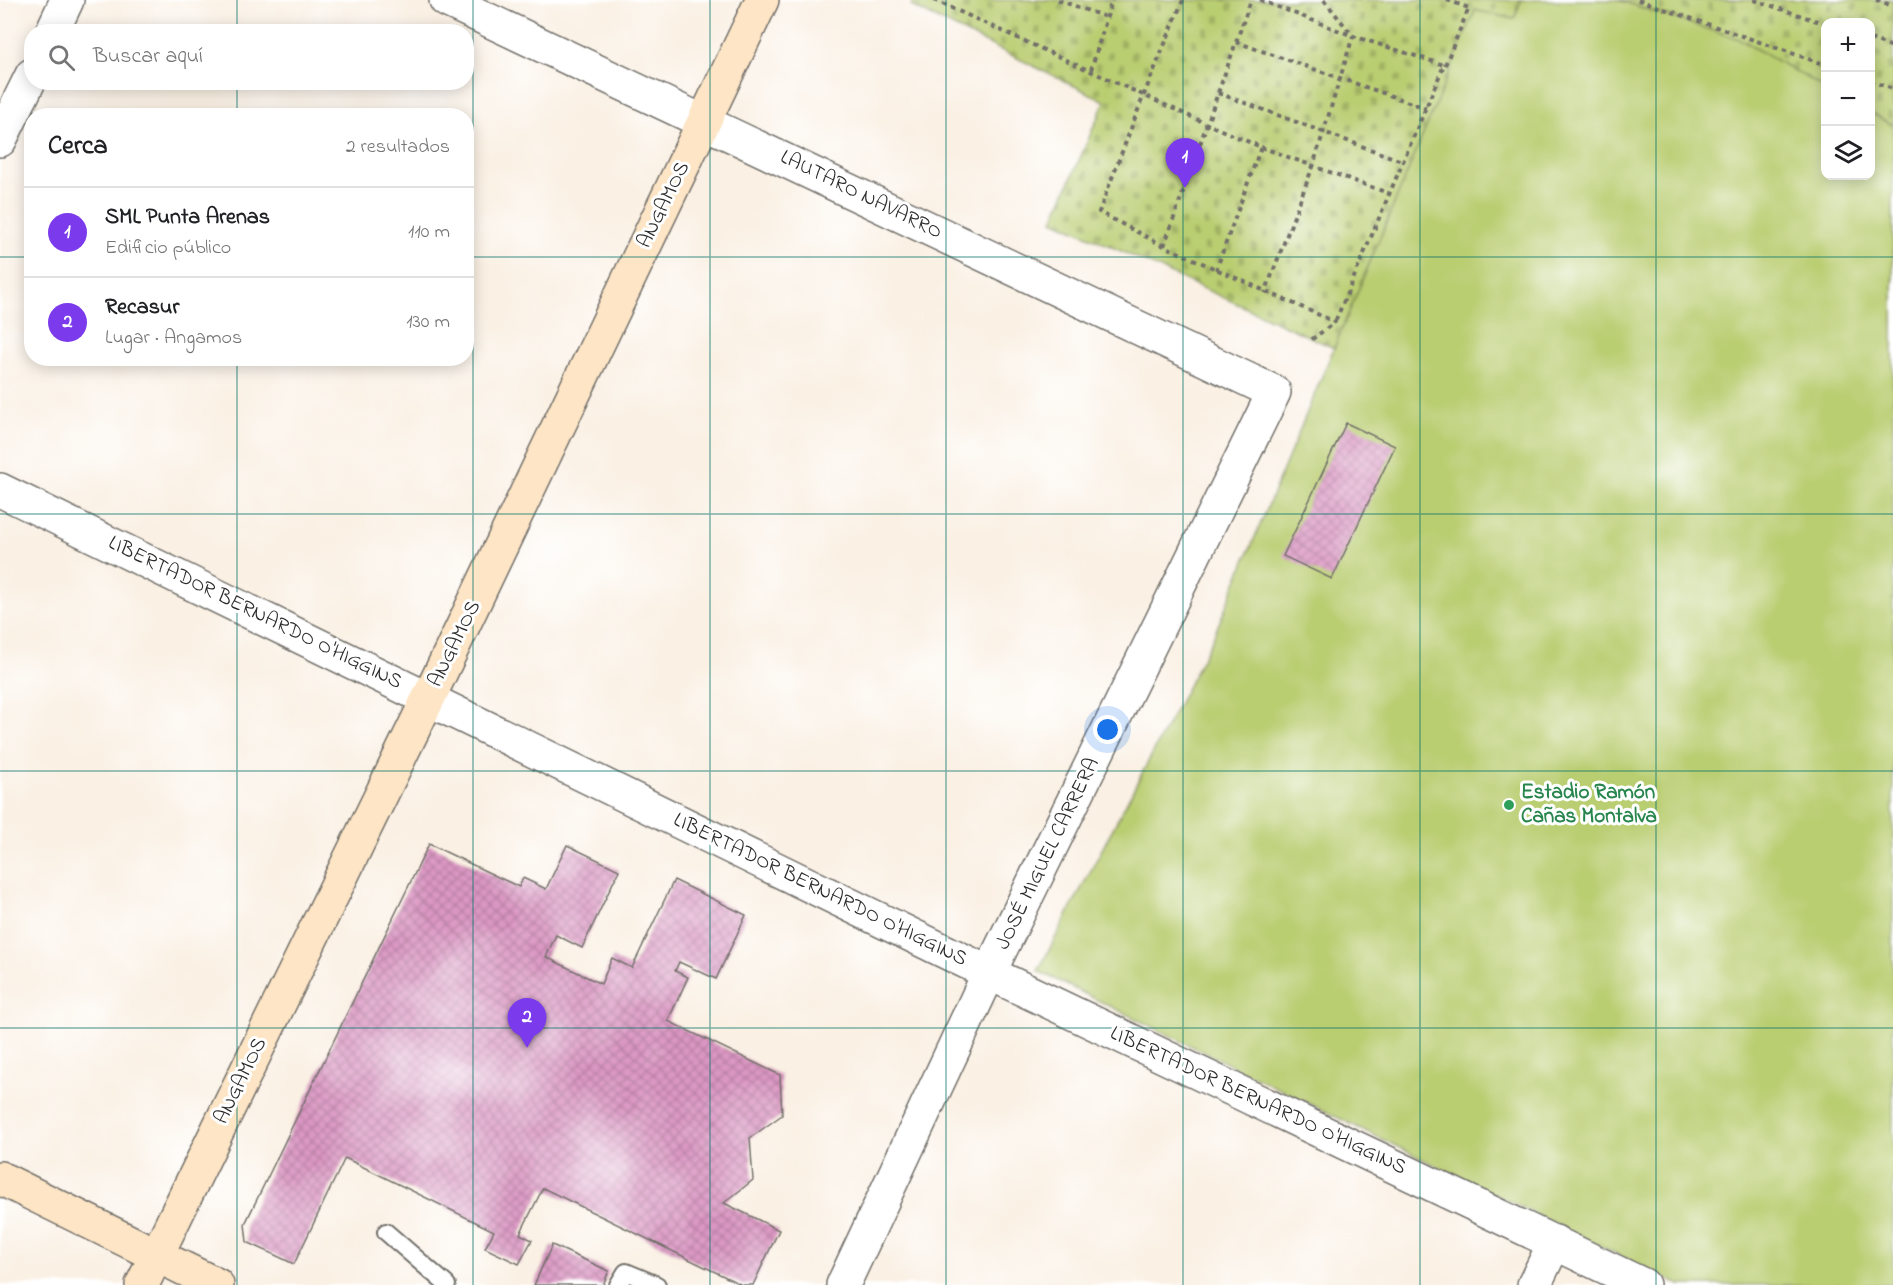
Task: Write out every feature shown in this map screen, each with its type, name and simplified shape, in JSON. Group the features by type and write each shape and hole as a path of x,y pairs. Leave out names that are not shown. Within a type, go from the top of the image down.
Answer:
{"street":[{"path":"56,24 68,0"},
{"name":"LAUTARO NAVARRO","path":"446,0 705,120 1274,392"},
{"name":"ANGAMOS","path":"142,1285 429,698 762,0"},
{"path":"0,140 25,90"},
{"name":"JOSÉ MIGUEL CARRERA","path":"843,1285 989,973 1274,392"},
{"name":"LIBERTADOR BERNARDO O'HIGGINS","path":"0,490 989,973 1643,1285"},
{"path":"0,1178 217,1285"},
{"path":"1534,1285 1555,1242"}],"lane":[{"path":"386,1232 447,1285"},
{"path":"618,1285 626,1272 657,1285"}],"path":[{"path":"934,0 1091,70 1143,96 1261,147 1388,193"},
{"path":"1058,0 1106,17"},
{"path":"1091,70 1112,0"},
{"path":"1183,0 1143,96 1099,212 1164,246 1265,293 1335,322"},
{"path":"1164,246 1251,0"},
{"path":"1260,0 1353,36 1444,65"},
{"path":"1324,0 1353,36"},
{"path":"1311,340 1335,322 1388,193 1470,8 1447,0"},
{"path":"1638,0 1821,63"},
{"path":"1754,0 1821,22"},
{"path":"1876,0 1893,6"},
{"path":"1265,293 1313,166 1353,36"},
{"path":"1875,41 1893,46"},
{"path":"1236,42 1426,108"},
{"path":"1875,83 1893,89"},
{"path":"1218,93 1402,161"},
{"path":"1216,270 1261,147"}],"green space":[{"path":"913,0 1521,0 1514,19 1475,10 1334,348 1053,220 1105,101 911,6"},
{"name":"Estadio Ramón Cañas Montalva","path":"1521,0 1618,0 1739,39 1821,86 1821,180 1875,180 1875,115 1893,125 1893,1285 1680,1285 1038,971 1212,640 1475,10 1514,19"},
{"path":"1618,0 1893,0 1893,125 1875,115 1875,18 1821,18 1821,86 1739,39"}],"building":[{"path":"1346,423 1395,446 1332,579 1283,556"},
{"path":"429,844 519,887 523,878 546,889 567,845 619,870 582,948 556,935 546,957 601,984 612,958 632,968 674,880 746,915 716,979 679,962 675,971 688,977 668,1021 780,1075 782,1115 750,1138 753,1180 724,1203 779,1230 753,1285 742,1285 543,1188 520,1234 532,1240 519,1264 485,1248 494,1231 345,1158 294,1264 247,1242 245,1224"},
{"path":"552,1245 609,1271 603,1285 534,1285"}],"place":[{"name":"SML Punta Arenas","path":"1185,188"},
{"name":"Estadio Ramón Cañas Montalva","path":"1509,805"},
{"name":"Recasur","path":"527,1048"}]}
